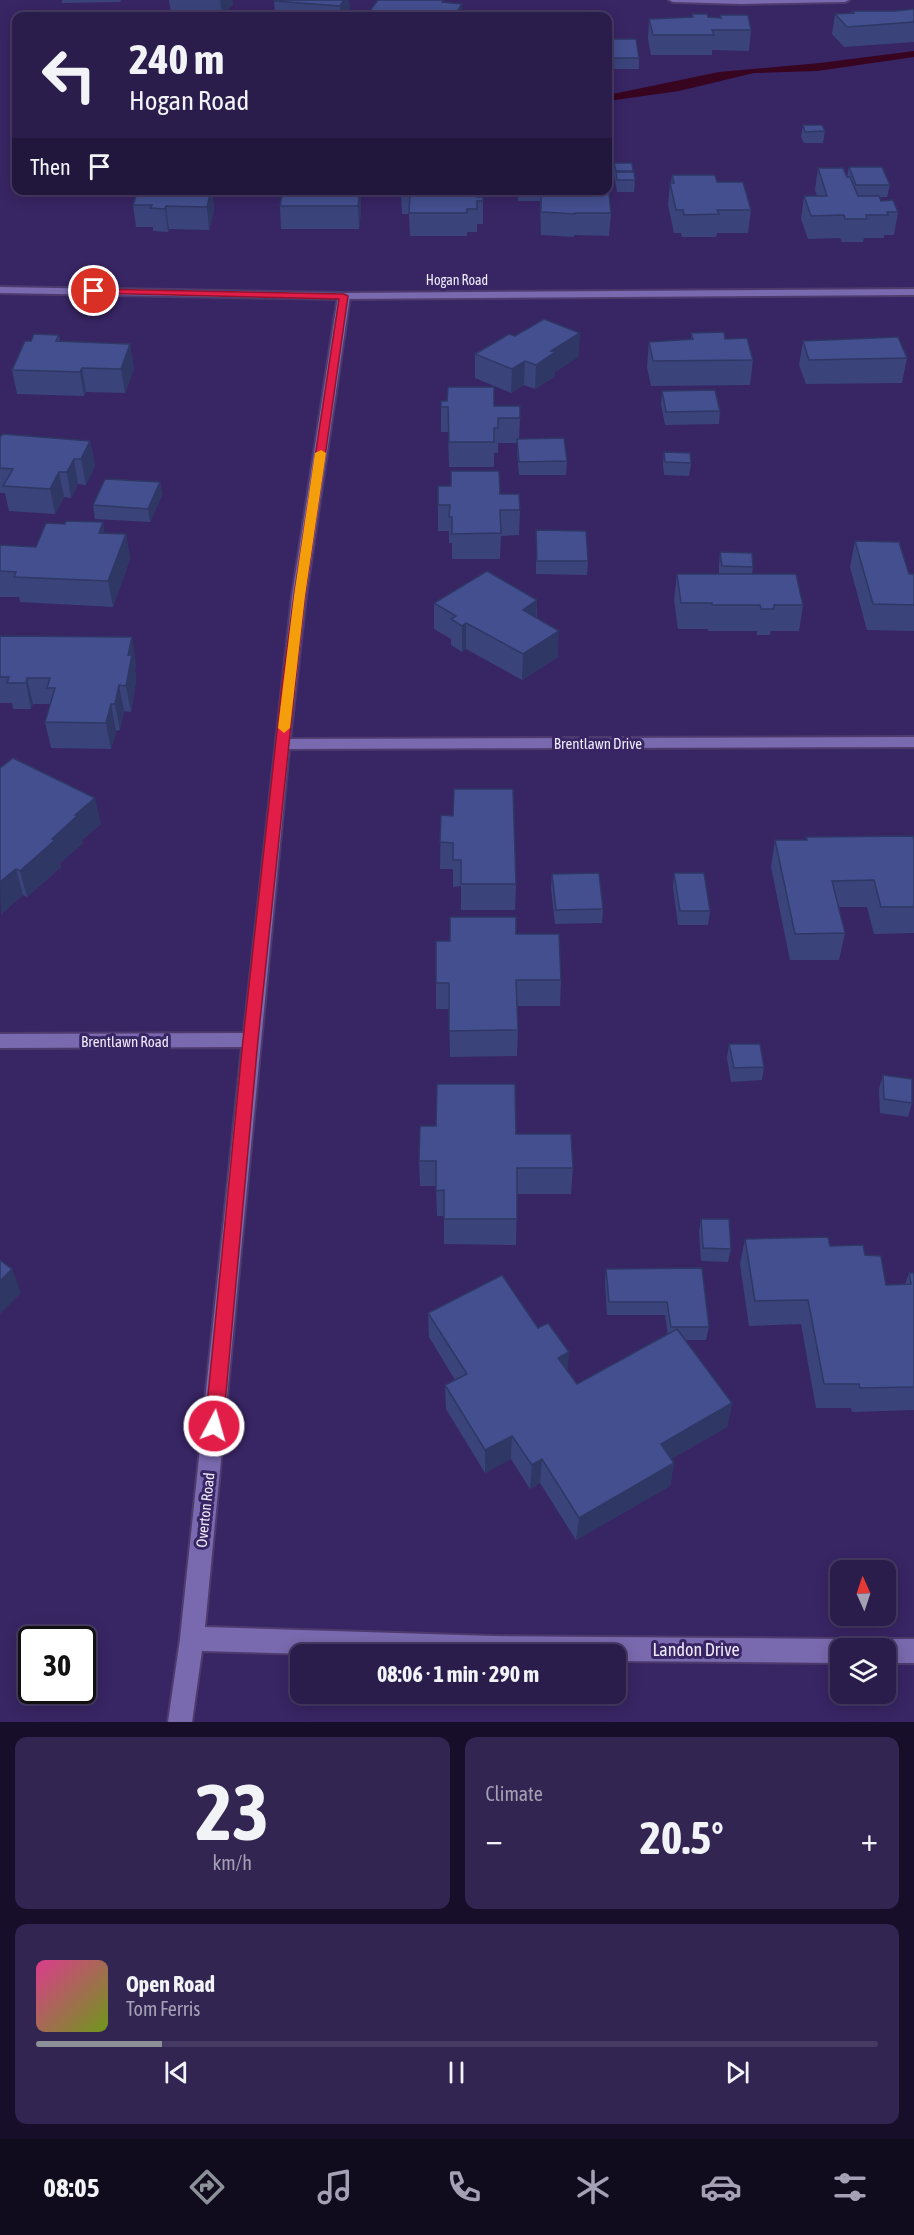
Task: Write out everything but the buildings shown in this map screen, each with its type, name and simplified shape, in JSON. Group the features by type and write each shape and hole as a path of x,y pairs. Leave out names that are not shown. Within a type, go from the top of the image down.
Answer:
{"street":[{"path":"673,0 752,2 845,0"},
{"name":"Hogan Road","path":"0,290 344,296 914,292"},
{"name":"Overton Road","path":"180,1722 192,1639 251,1040 299,596 344,296"},
{"name":"Brentlawn Drive","path":"282,744 914,742"},
{"name":"Brentlawn Road","path":"0,1041 251,1040"},
{"name":"Landon Drive","path":"192,1639 492,1648 830,1650"},
{"path":"896,1651 914,1651"}],"shaded area":[{"path":"914,51 914,57 817,71 754,73 679,91 612,100 612,94 719,72 820,63"}],"slow traffic":[{"path":"284,728 299,596 321,453"}],"route":[{"path":"94,291 344,296 299,596 288,686 214,1426"}]}
